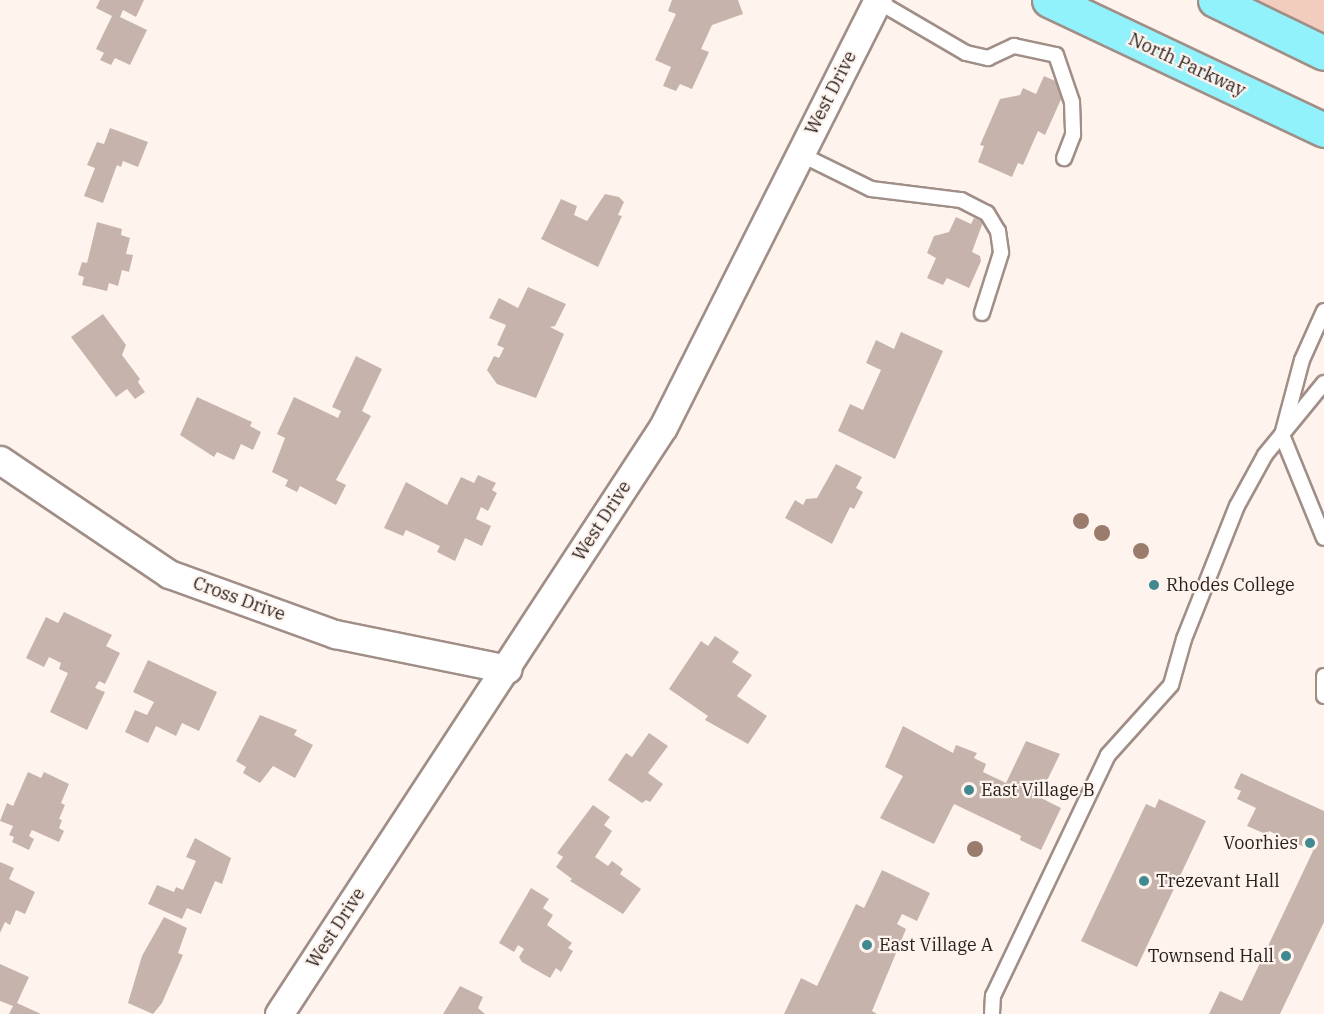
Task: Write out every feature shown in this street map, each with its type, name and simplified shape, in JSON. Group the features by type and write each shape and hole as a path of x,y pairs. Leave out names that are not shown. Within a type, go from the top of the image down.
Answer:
{"main road":[{"name":"North Parkway","path":"1049,0 1324,130"},
{"path":"1215,0 1324,53"}],"street":[{"name":"West Drive","path":"279,1014 663,428 878,0"},
{"name":"Cross Drive","path":"0,459 170,574 335,634 507,669"}],"lane":[{"path":"878,0 966,53 988,58 1014,46 1056,55 1072,102 1073,135 1064,158"},
{"path":"800,154 871,189 961,200 987,213 998,231 1000,253 982,313"},
{"path":"1324,311 1302,360 1282,435 1324,538"},
{"path":"992,1014 993,996 1108,755 1171,685 1184,639 1237,506 1265,455 1324,383"},
{"path":"1324,676 1324,696"}],"shaded area":[{"path":"1247,0 1324,0 1324,37"}],"building":[{"path":"100,0 144,0 136,17 123,10 120,17 147,30 130,65 115,58 111,65 100,60 104,53 96,49 112,16 96,8"},
{"path":"672,0 738,0 743,14 712,25 701,49 709,52 692,89 680,84 676,91 663,86 671,67 655,60 676,14 668,11"},
{"path":"1044,76 1067,86 1045,135 1038,131 1023,165 1018,163 1012,177 978,162 984,146 980,145 1000,99 1020,95 1023,88 1036,94"},
{"path":"110,128 148,142 138,167 123,161 121,167 117,165 103,203 84,196 95,168 87,165 97,142 104,144"},
{"path":"605,194 619,197 624,202 618,215 622,216 598,267 541,239 561,199 577,206 574,215 587,221"},
{"path":"956,217 971,224 974,218 983,222 972,252 980,256 981,261 969,288 947,278 943,285 927,278 936,258 927,253 934,236 949,232"},
{"path":"97,222 122,229 121,235 130,238 126,254 133,255 129,272 122,270 118,286 109,283 107,291 82,285 84,277 78,275 82,262 87,263"},
{"path":"528,287 566,304 555,326 550,327 564,334 536,398 497,384 487,370 494,356 499,358 504,348 497,345 506,325 489,318 499,298 518,308"},
{"path":"103,314 126,345 122,355 140,379 138,382 145,392 135,399 127,389 116,397 71,337"},
{"path":"901,332 943,351 895,459 838,431 850,404 863,410 881,370 866,363 876,340 894,349"},
{"path":"356,356 382,369 362,411 371,416 336,480 346,485 336,505 300,486 297,492 285,486 288,480 272,472 285,438 277,434 294,397 338,418 341,411 332,407"},
{"path":"197,397 252,422 250,426 261,432 253,450 241,444 234,460 217,452 214,457 180,435"},
{"path":"836,464 862,477 856,488 863,492 854,509 850,507 832,544 785,518 795,500 803,505 806,499 817,498"},
{"path":"478,475 496,483 492,490 497,493 488,511 481,507 476,519 491,526 482,546 465,538 455,561 437,552 440,546 406,530 403,536 384,528 406,482 447,505 461,477 474,483"},
{"path":"64,612 112,635 106,646 120,653 105,684 99,681 95,688 105,692 87,730 50,712 68,673 59,669 61,663 49,657 44,667 26,658 46,617 58,623"},
{"path":"715,636 739,652 732,662 752,675 737,696 767,716 748,744 705,720 708,716 669,689 701,641 708,646"},
{"path":"148,660 217,692 199,731 182,723 176,736 156,726 148,743 125,732 135,710 147,715 154,702 133,692"},
{"path":"260,715 297,730 294,735 313,745 295,778 273,766 260,783 243,773 246,767 236,761"},
{"name":"East Village B","path":"903,726 953,753 956,745 977,753 974,758 986,764 983,772 1006,783 1026,741 1060,754 1039,797 1061,808 1041,850 1020,840 1021,836 954,804 934,844 880,818 903,776 885,767"},
{"path":"649,733 668,746 648,773 663,784 650,802 646,800 642,803 608,780 626,753 632,757"},
{"path":"28,772 41,778 44,772 69,784 61,803 65,805 59,819 62,820 59,828 64,831 59,842 32,830 29,836 34,839 29,850 12,842 14,837 9,835 13,826 0,821 7,803 13,806"},
{"path":"1241,773 1324,811 1324,922 1280,1014 1209,1014 1220,991 1242,1001 1313,851 1269,831 1268,835 1247,826 1256,808 1237,799 1241,791 1234,788"},
{"name":"Trezevant Hall","path":"1159,799 1206,821 1137,967 1081,941 1146,804 1155,808"},
{"path":"593,805 610,817 604,825 612,831 595,857 608,866 612,861 623,869 620,874 641,889 623,914 570,881 572,879 556,867 563,857 557,853"},
{"path":"195,838 231,858 222,884 215,881 201,914 187,908 182,919 148,904 157,885 174,892 176,887 183,890 196,861 186,857"},
{"path":"0,862 14,868 9,879 35,892 25,914 16,910 10,925 5,922 0,933"},
{"name":"East Village A","path":"882,870 930,893 917,921 902,914 897,924 906,929 872,1011 877,1014 784,1014 801,978 817,986 856,904 864,908"},
{"path":"531,888 549,899 543,908 553,915 547,925 572,943 568,948 573,951 561,972 556,968 550,978 522,962 519,957 524,949 518,945 514,952 499,943"},
{"path":"164,917 187,928 178,953 183,955 162,1003 153,1014 128,1003 142,956"},
{"path":"0,964 29,977 17,1003 41,1014 9,1014 13,1006 0,1001"},
{"path":"460,986 483,997 478,1008 485,1014 443,1014"}],"place":[{"name":"Rhodes College","path":"1154,585"},
{"name":"East Village B","path":"969,790"},
{"name":"Voorhies","path":"1310,843"},
{"name":"Trezevant Hall","path":"1144,881"},
{"name":"East Village A","path":"867,945"},
{"name":"Townsend Hall","path":"1286,956"}]}
